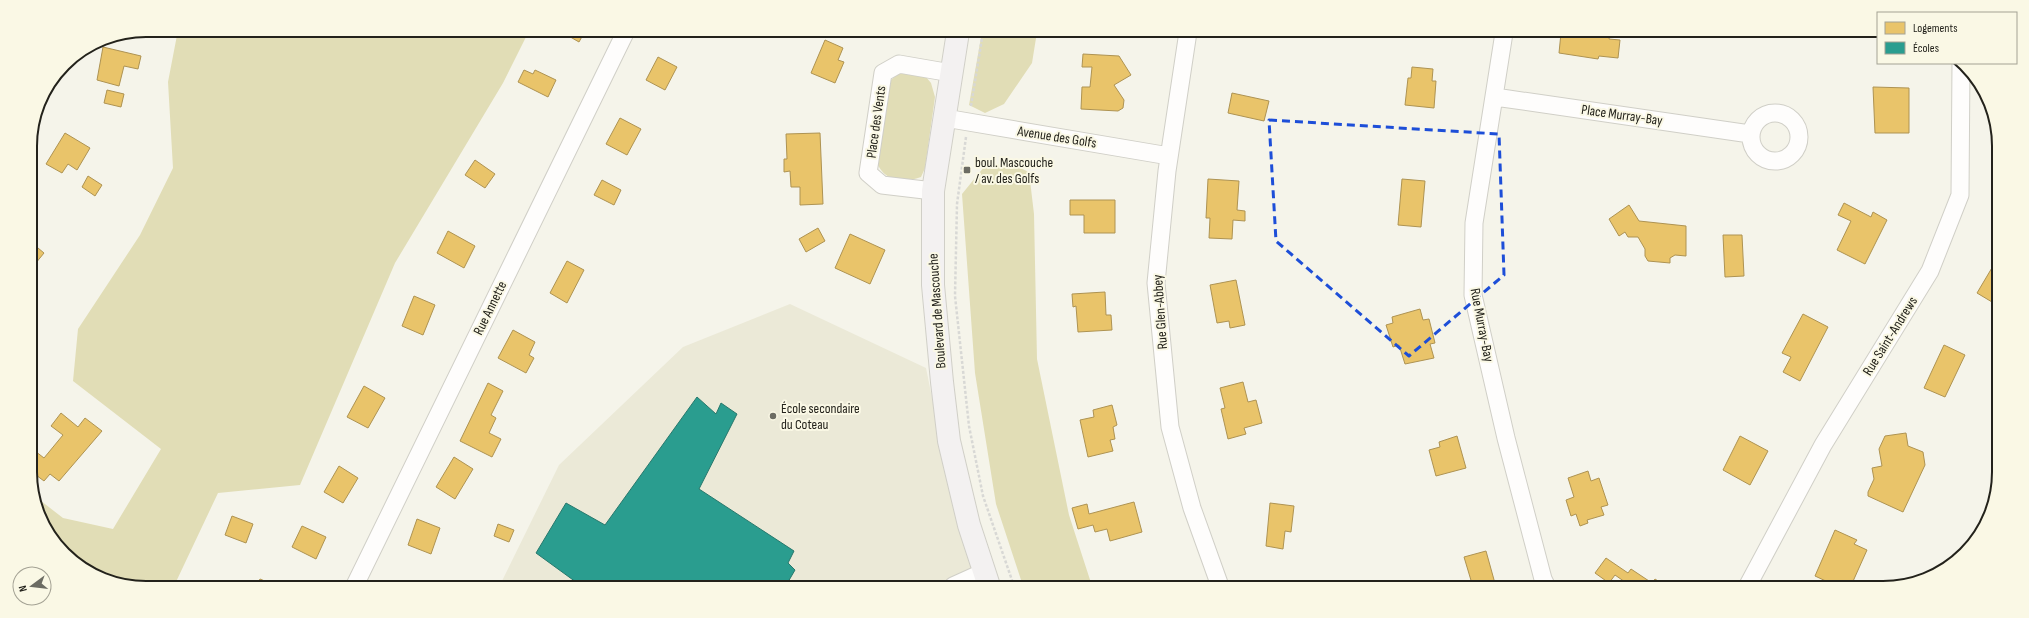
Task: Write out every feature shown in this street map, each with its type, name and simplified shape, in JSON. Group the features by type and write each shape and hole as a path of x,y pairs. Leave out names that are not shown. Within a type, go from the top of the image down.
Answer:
{"street":[{"name":"Rue Annette","path":"357,581 623,37"},
{"name":"Boulevard de Mascouche","path":"957,37 933,191 933,285 950,441 959,487 986,579"},
{"name":"Rue Glen-Abbey","path":"1187,37 1169,156 1156,283 1170,427 1192,508 1218,581"},
{"name":"Rue Murray-Bay","path":"1503,37 1474,223 1473,295 1506,438 1544,581"},
{"name":"Place des Vents","path":"933,191 882,185 868,173 883,73 899,64 951,73"},
{"name":"Rue Saint-Andrews","path":"1751,581 1823,445 1930,271 1960,195 1961,70"},
{"name":"Place Murray-Bay","path":"1495,97 1750,134"},
{"name":"Avenue des Golfs","path":"945,118 1169,156"}],"path":[{"path":"970,111 981,37"},
{"name":"Boulevard de Mascouche","path":"966,140 957,204 955,296 969,426 983,496 1012,581"}],"highlighted area":[{"path":"1269,120 1499,134 1504,275 1409,356 1276,241"}],"shaded area":[{"path":"177,37 526,37 503,83 395,263 300,485 218,493 176,581 146,581 132,580 104,573 80,559 59,538 45,514 41,501 63,518 113,529 161,449 73,381 78,329 140,235 173,168 168,82"},
{"path":"981,37 1036,37 1032,63 1004,104 985,113 969,105"},
{"path":"907,73 926,77 931,83 935,97 925,168 921,177 900,180 888,177 879,168 876,161 891,80 898,74"},
{"path":"1009,163 1029,172 1034,214 1037,359 1069,515 1090,581 1021,581 996,504 975,373 962,194 984,167"},
{"name":"École secondaire du Coteau","path":"790,304 926,368 955,512 984,572 964,581 502,581 559,465 683,347"}],"building: Logements":[{"path":"570,37 582,37 579,42"},
{"path":"1561,37 1609,37 1609,39 1620,40 1618,58 1599,56 1598,59 1559,53"},
{"path":"825,40 843,48 838,60 844,62 835,83 811,73"},
{"path":"103,47 141,56 138,69 124,66 119,86 97,80"},
{"path":"1083,54 1119,56 1131,75 1114,85 1124,100 1123,108 1118,111 1081,109 1082,87 1090,87 1092,67 1082,67"},
{"path":"658,57 677,67 665,90 646,80"},
{"path":"1412,67 1433,69 1432,81 1436,81 1434,108 1405,105 1408,78 1411,78"},
{"path":"524,70 533,74 535,70 556,80 548,97 518,82"},
{"path":"1873,87 1909,88 1909,133 1875,133"},
{"path":"107,90 124,94 121,107 104,103"},
{"path":"1232,93 1269,101 1264,121 1228,113"},
{"path":"620,118 641,129 627,155 606,144"},
{"path":"65,133 90,148 77,170 68,164 62,173 46,164"},
{"path":"820,133 823,204 800,205 800,187 791,187 790,171 784,172 784,159 787,159 786,134"},
{"path":"475,160 495,174 485,188 465,175"},
{"path":"88,176 102,185 95,196 82,187"},
{"path":"1208,179 1239,181 1237,210 1245,211 1245,221 1233,220 1232,239 1209,238 1210,218 1206,218"},
{"path":"1402,179 1425,181 1421,227 1398,225"},
{"path":"602,180 621,190 614,205 594,195"},
{"path":"1070,200 1115,200 1115,233 1084,233 1084,215 1070,215"},
{"path":"1844,203 1871,217 1873,212 1887,220 1865,264 1837,250 1851,221 1838,215"},
{"path":"1629,205 1639,221 1686,226 1686,256 1675,255 1670,258 1670,263 1648,261 1645,256 1645,249 1638,237 1628,237 1625,232 1619,236 1609,219"},
{"path":"818,228 825,241 806,252 799,239"},
{"path":"448,231 475,246 464,268 437,253"},
{"path":"850,234 885,250 870,284 835,268"},
{"path":"1723,235 1742,235 1744,276 1725,277"},
{"path":"37,247 44,253 37,262"},
{"path":"567,261 584,270 567,303 550,293"},
{"path":"1992,268 1992,302 1977,293"},
{"path":"1236,280 1245,325 1230,328 1229,321 1217,323 1210,285"},
{"path":"1105,292 1106,315 1111,315 1112,330 1078,332 1076,306 1073,307 1072,294"},
{"path":"414,296 435,305 423,335 402,326"},
{"path":"1420,309 1423,320 1429,319 1435,343 1430,344 1434,358 1405,364 1399,345 1393,347 1386,325 1393,323 1392,317"},
{"path":"1803,314 1828,327 1800,381 1783,372 1791,357 1782,353"},
{"path":"513,330 535,342 529,355 534,358 526,373 498,358"},
{"path":"1944,345 1965,355 1945,397 1924,388"},
{"path":"1243,382 1248,402 1256,400 1262,423 1244,428 1246,434 1228,439 1221,409 1225,408 1220,388"},
{"path":"488,383 503,391 491,415 496,418 489,433 501,439 492,457 460,441"},
{"path":"364,386 385,398 368,428 347,417"},
{"path":"1112,405 1117,425 1113,427 1115,439 1110,440 1113,451 1088,457 1080,420 1094,417 1093,410"},
{"path":"61,413 78,427 85,418 102,431 59,481 50,474 44,481 37,476 37,453 44,458 63,435 51,426"},
{"path":"1906,433 1908,446 1923,452 1925,465 1903,512 1868,496 1868,492 1874,479 1872,468 1882,466 1879,449 1885,436"},
{"path":"1457,436 1466,468 1436,476 1429,450 1440,447 1439,442"},
{"path":"1740,436 1768,451 1750,485 1723,470"},
{"path":"454,457 473,469 455,499 436,487"},
{"path":"339,466 358,478 343,503 324,492"},
{"path":"1588,471 1591,481 1599,478 1608,505 1601,507 1604,515 1587,520 1588,523 1580,526 1576,514 1571,516 1566,500 1574,497 1568,478"},
{"path":"1134,502 1142,532 1110,541 1107,529 1095,532 1093,525 1078,529 1072,508 1087,504 1089,514"},
{"path":"1270,503 1294,506 1291,532 1285,531 1283,549 1266,546"},
{"path":"232,516 253,524 246,543 225,535"},
{"path":"417,519 440,528 431,554 408,545"},
{"path":"498,524 514,530 509,542 494,536"},
{"path":"302,526 326,537 316,559 292,547"},
{"path":"1835,530 1857,540 1854,544 1867,550 1853,581 1826,581 1815,576"},
{"path":"1486,551 1494,581 1471,581 1464,557"},
{"path":"1606,558 1628,573 1631,569 1649,581 1624,581 1615,575 1610,581 1606,581 1595,573"}],"building: Écoles":[{"path":"697,397 716,414 721,403 737,414 699,489 794,551 788,563 795,570 789,581 574,581 536,553 566,503 605,525"}],"place":[{"name":"boul. Mascouche / av. des Golfs","path":"967,170"},
{"name":"École secondaire du Coteau","path":"773,416"}]}
